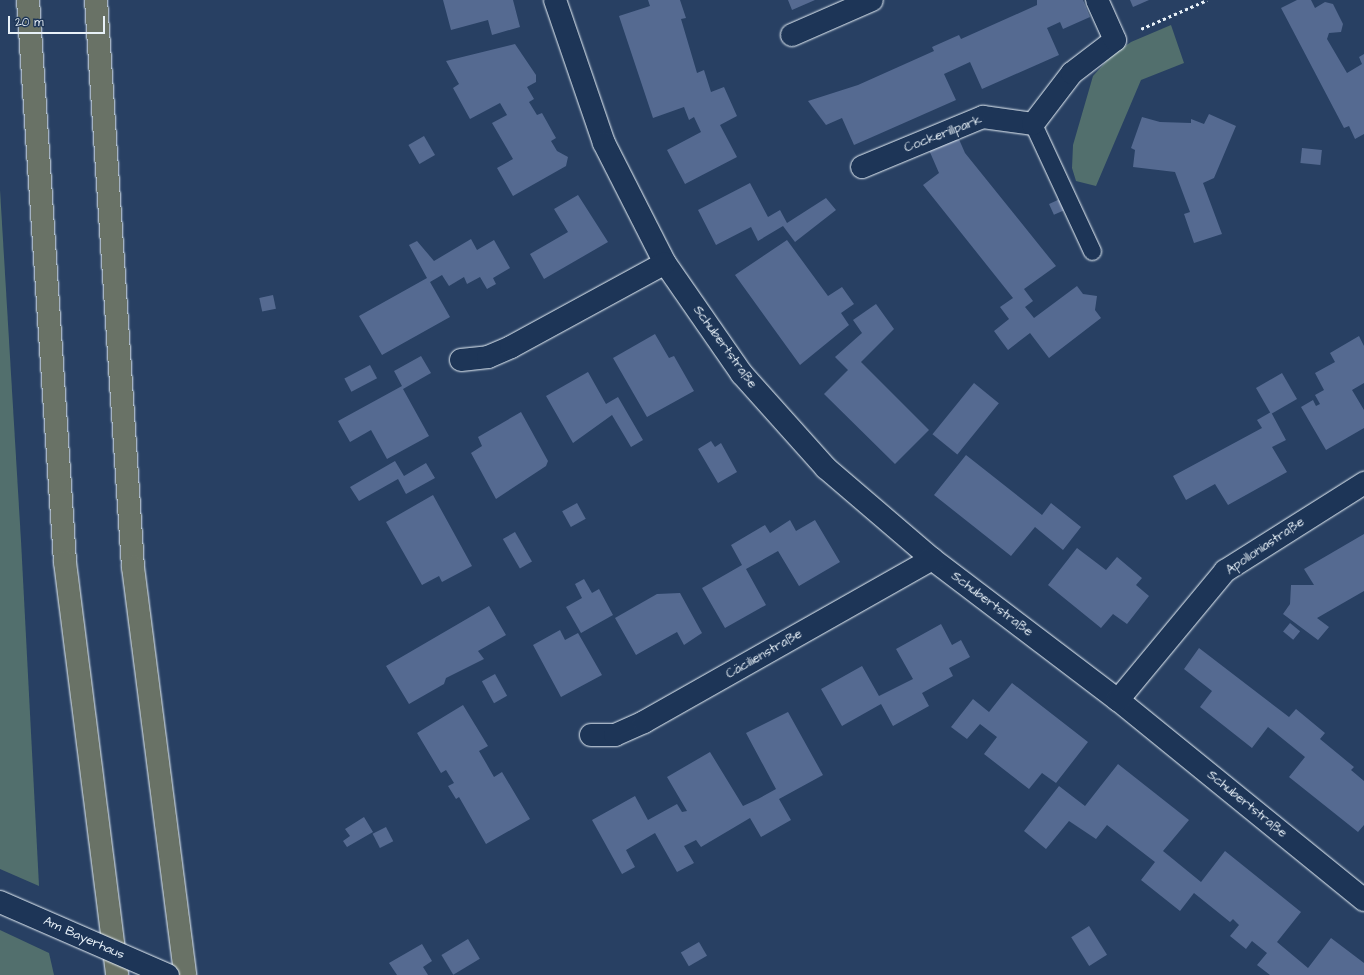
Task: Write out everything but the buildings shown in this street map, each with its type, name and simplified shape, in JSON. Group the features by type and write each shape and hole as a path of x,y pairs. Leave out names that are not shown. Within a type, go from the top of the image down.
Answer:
{"highway":[{"path":"28,0 65,562 116,975"},
{"path":"96,0 132,567 185,975"}],"street":[{"name":"Schubertstraße","path":"555,0 604,143 665,263 747,380 826,468 932,559 1118,700 1364,900"},
{"path":"792,35 872,0"},
{"path":"1033,124 1072,73 1115,40 1097,0"},
{"name":"Cockerillpark","path":"862,167 983,117 1033,124"},
{"path":"461,360 488,357 511,347 665,263"},
{"name":"Apolloniastraße","path":"1118,700 1225,571 1364,483"},
{"name":"Cäcilienstraße","path":"591,735 615,735 644,722 932,559"},
{"name":"Am Bayerhaus","path":"0,902 168,975"}],"lane":[{"path":"1033,124 1092,251"}],"path":[{"path":"1115,40 1207,0"}],"green space":[{"path":"1171,25 1184,63 1141,80 1096,186 1076,181 1072,168 1073,145 1093,76 1111,56 1131,42"},
{"path":"0,190 21,541 39,886 0,869"},
{"path":"0,930 49,953 54,975 0,975"}]}
